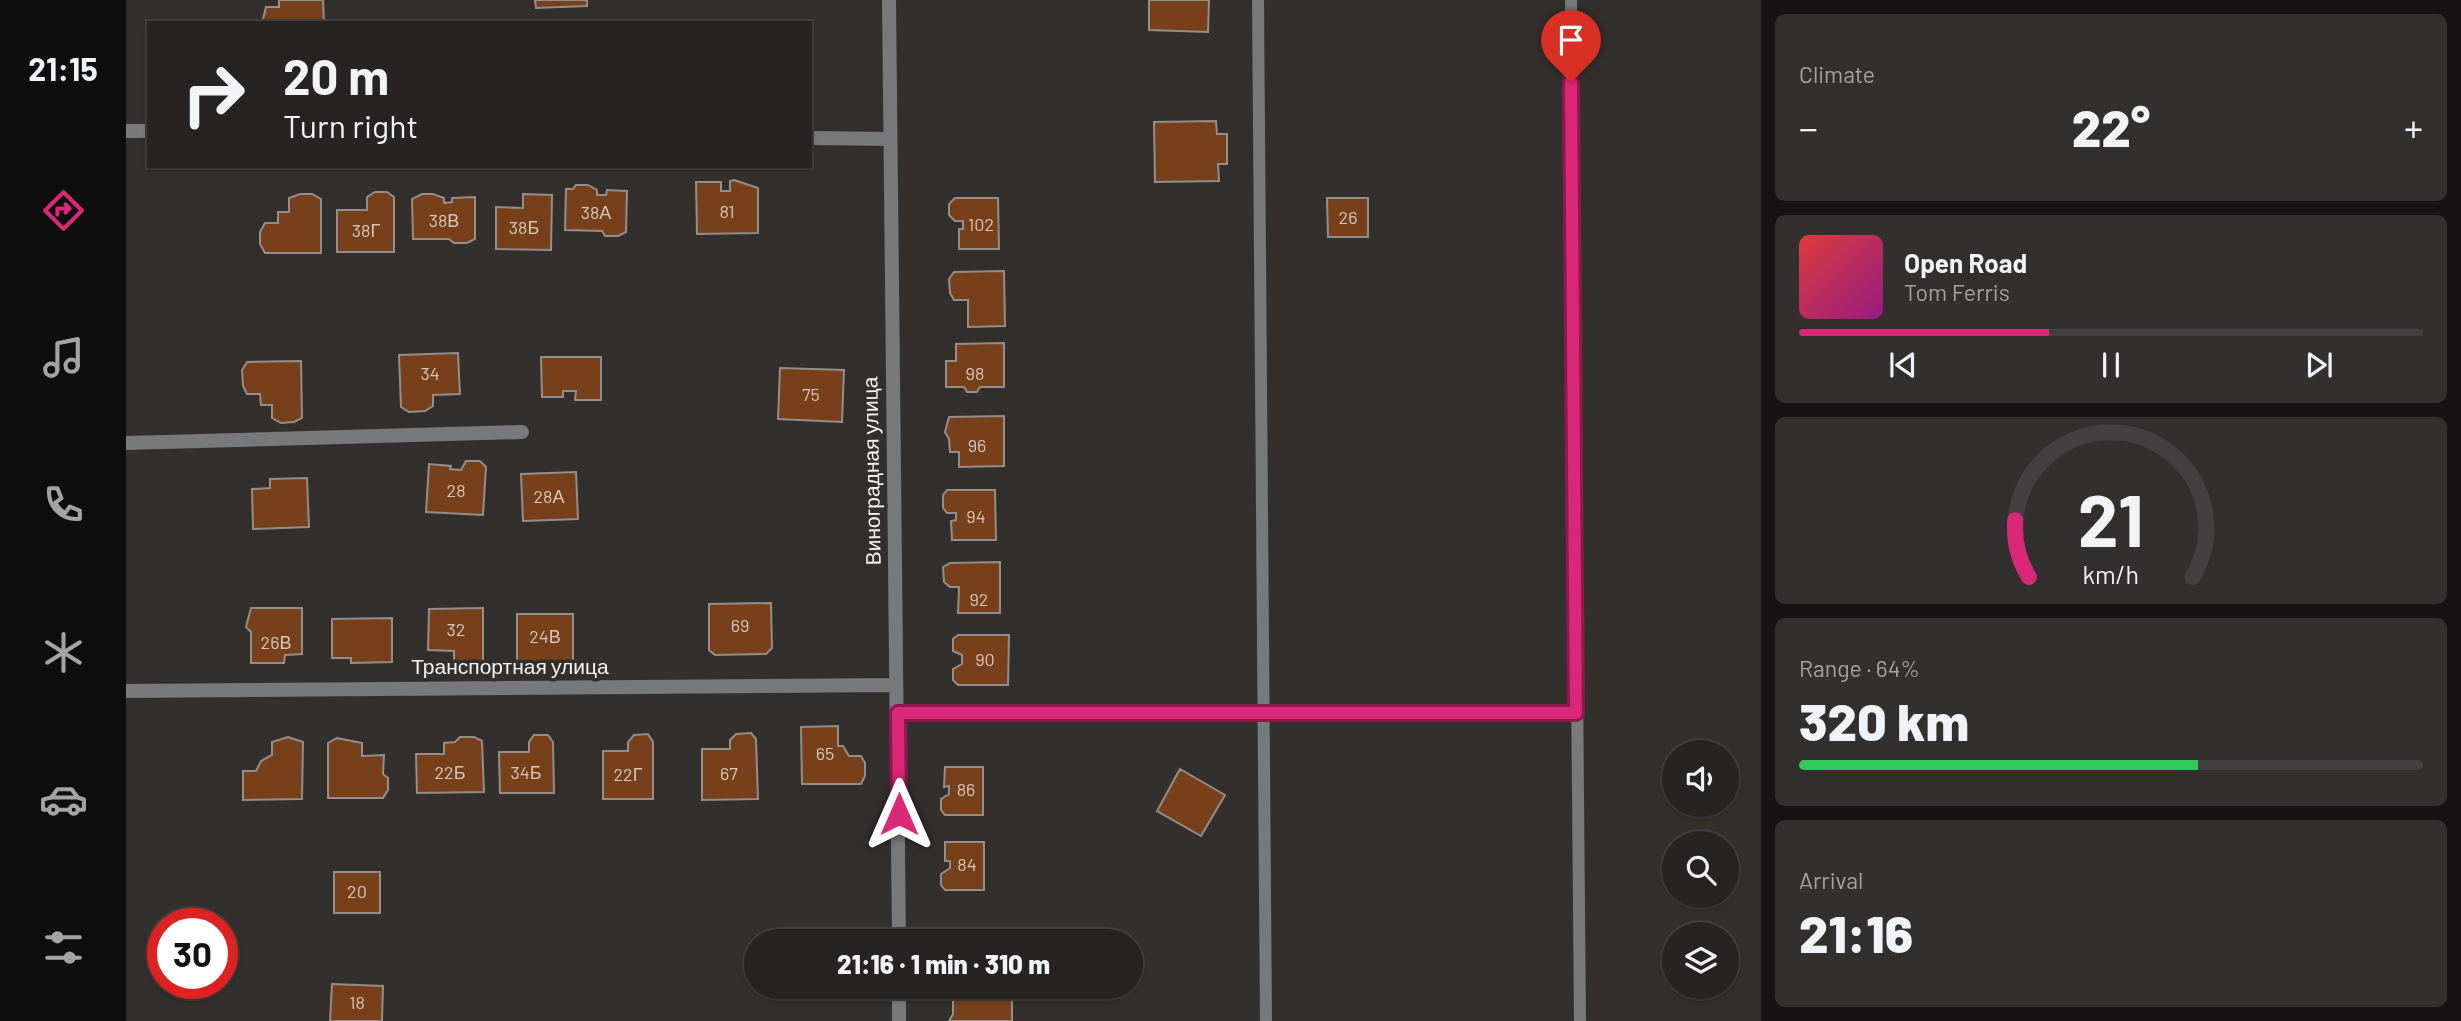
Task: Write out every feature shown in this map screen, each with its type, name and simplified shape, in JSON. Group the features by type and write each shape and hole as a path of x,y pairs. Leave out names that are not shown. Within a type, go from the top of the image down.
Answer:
{"street":[{"name":"Виноградная улица","path":"889,0 899,929"},
{"path":"126,131 147,131"},
{"path":"812,138 890,139"},
{"path":"126,443 522,432"},
{"name":"Транспортная улица","path":"126,691 895,685"},
{"path":"899,999 899,1021"}],"lane":[{"path":"1258,0 1266,1021"},
{"path":"1571,0 1580,1021"},
{"path":"898,713 1576,713"}],"building":[{"path":"279,0 323,0 324,21 262,21 266,7 279,7"},
{"path":"535,0 587,0 587,6 536,8"},
{"path":"1149,0 1209,0 1208,32 1149,30"},
{"path":"1216,121 1217,134 1227,134 1227,164 1218,164 1219,181 1155,182 1154,122"},
{"path":"730,181 758,188 758,233 697,234 696,182 721,182 721,191 730,191"},
{"path":"576,185 588,185 597,190 597,195 606,195 607,190 627,191 626,232 618,236 605,236 602,231 565,230 566,189 573,189"},
{"path":"375,192 387,192 394,197 394,252 337,252 337,210 367,210 367,197"},
{"path":"312,194 321,199 321,253 265,253 260,244 260,232 265,223 278,223 278,212 289,212 289,198"},
{"path":"422,194 444,198 444,203 452,202 452,198 475,197 475,239 467,243 454,243 449,239 413,239 412,199"},
{"path":"523,194 552,195 551,250 496,249 496,207 523,208"},
{"path":"955,198 998,198 999,249 959,249 959,229 963,229 963,221 955,221 949,215 949,204"},
{"path":"1327,198 1368,198 1368,237 1328,237"},
{"path":"1004,271 1005,326 968,327 968,300 954,300 950,293 949,279 954,272"},
{"path":"1004,343 1004,387 980,387 977,392 967,392 964,387 946,387 946,361 956,361 956,344"},
{"path":"458,353 460,394 433,395 433,406 425,411 409,412 401,407 399,355"},
{"path":"541,357 601,357 601,400 575,400 576,391 563,391 563,397 542,397"},
{"path":"301,361 302,418 281,423 272,418 272,405 261,405 260,394 247,394 243,386 242,370 247,362"},
{"path":"780,368 844,370 842,422 778,419"},
{"path":"1004,416 1004,466 959,467 959,452 950,452 949,439 945,432 949,417"},
{"path":"466,461 480,461 486,467 483,515 426,512 429,464 461,470"},
{"path":"576,472 578,519 523,521 521,474"},
{"path":"307,478 309,527 253,529 252,489 270,488 270,479"},
{"path":"947,490 995,490 996,540 952,540 951,521 956,520 956,513 947,513 943,508 943,495"},
{"path":"1000,562 1000,613 958,613 959,587 950,587 944,582 943,567 950,563"},
{"path":"771,603 772,648 766,654 715,655 709,650 709,604"},
{"path":"251,608 302,608 302,654 285,655 284,663 251,663 251,632 246,627"},
{"path":"483,608 483,662 463,667 454,663 454,651 428,650 429,609"},
{"path":"517,614 573,614 573,662 567,666 522,667 517,660"},
{"path":"392,618 392,662 351,663 351,658 332,658 332,619"},
{"path":"958,635 1009,635 1008,685 958,685 953,680 953,669 962,664 962,655 953,651 953,639"},
{"path":"838,726 838,746 843,746 849,756 861,756 865,763 865,776 861,784 802,784 801,727"},
{"path":"751,733 756,739 758,799 702,800 702,749 730,749 730,740 736,734"},
{"path":"648,734 653,742 653,799 603,799 603,751 628,751 628,742 634,735"},
{"path":"534,735 548,735 553,742 554,793 500,793 499,752 529,752 529,742"},
{"path":"288,737 303,742 302,799 243,800 243,771 256,771 261,761 272,755 272,742"},
{"path":"460,737 474,737 482,741 484,792 417,793 416,754 444,754 444,743 455,742"},
{"path":"337,738 362,743 362,756 384,755 383,774 388,778 388,790 383,798 328,798 328,743"},
{"path":"945,767 983,767 983,815 945,815 941,810 941,799 949,794 949,786 944,787"},
{"path":"1180,769 1225,795 1201,836 1157,811"},
{"path":"945,842 984,842 984,890 945,890 941,885 941,874 950,868 950,861 945,861"},
{"path":"334,872 380,872 380,913 334,913"},
{"path":"332,984 383,986 382,1021 330,1021"},
{"path":"953,999 1012,999 1012,1021 949,1021 953,1014"}],"route":[{"path":"899,814 898,713 1576,713 1571,82"}]}
